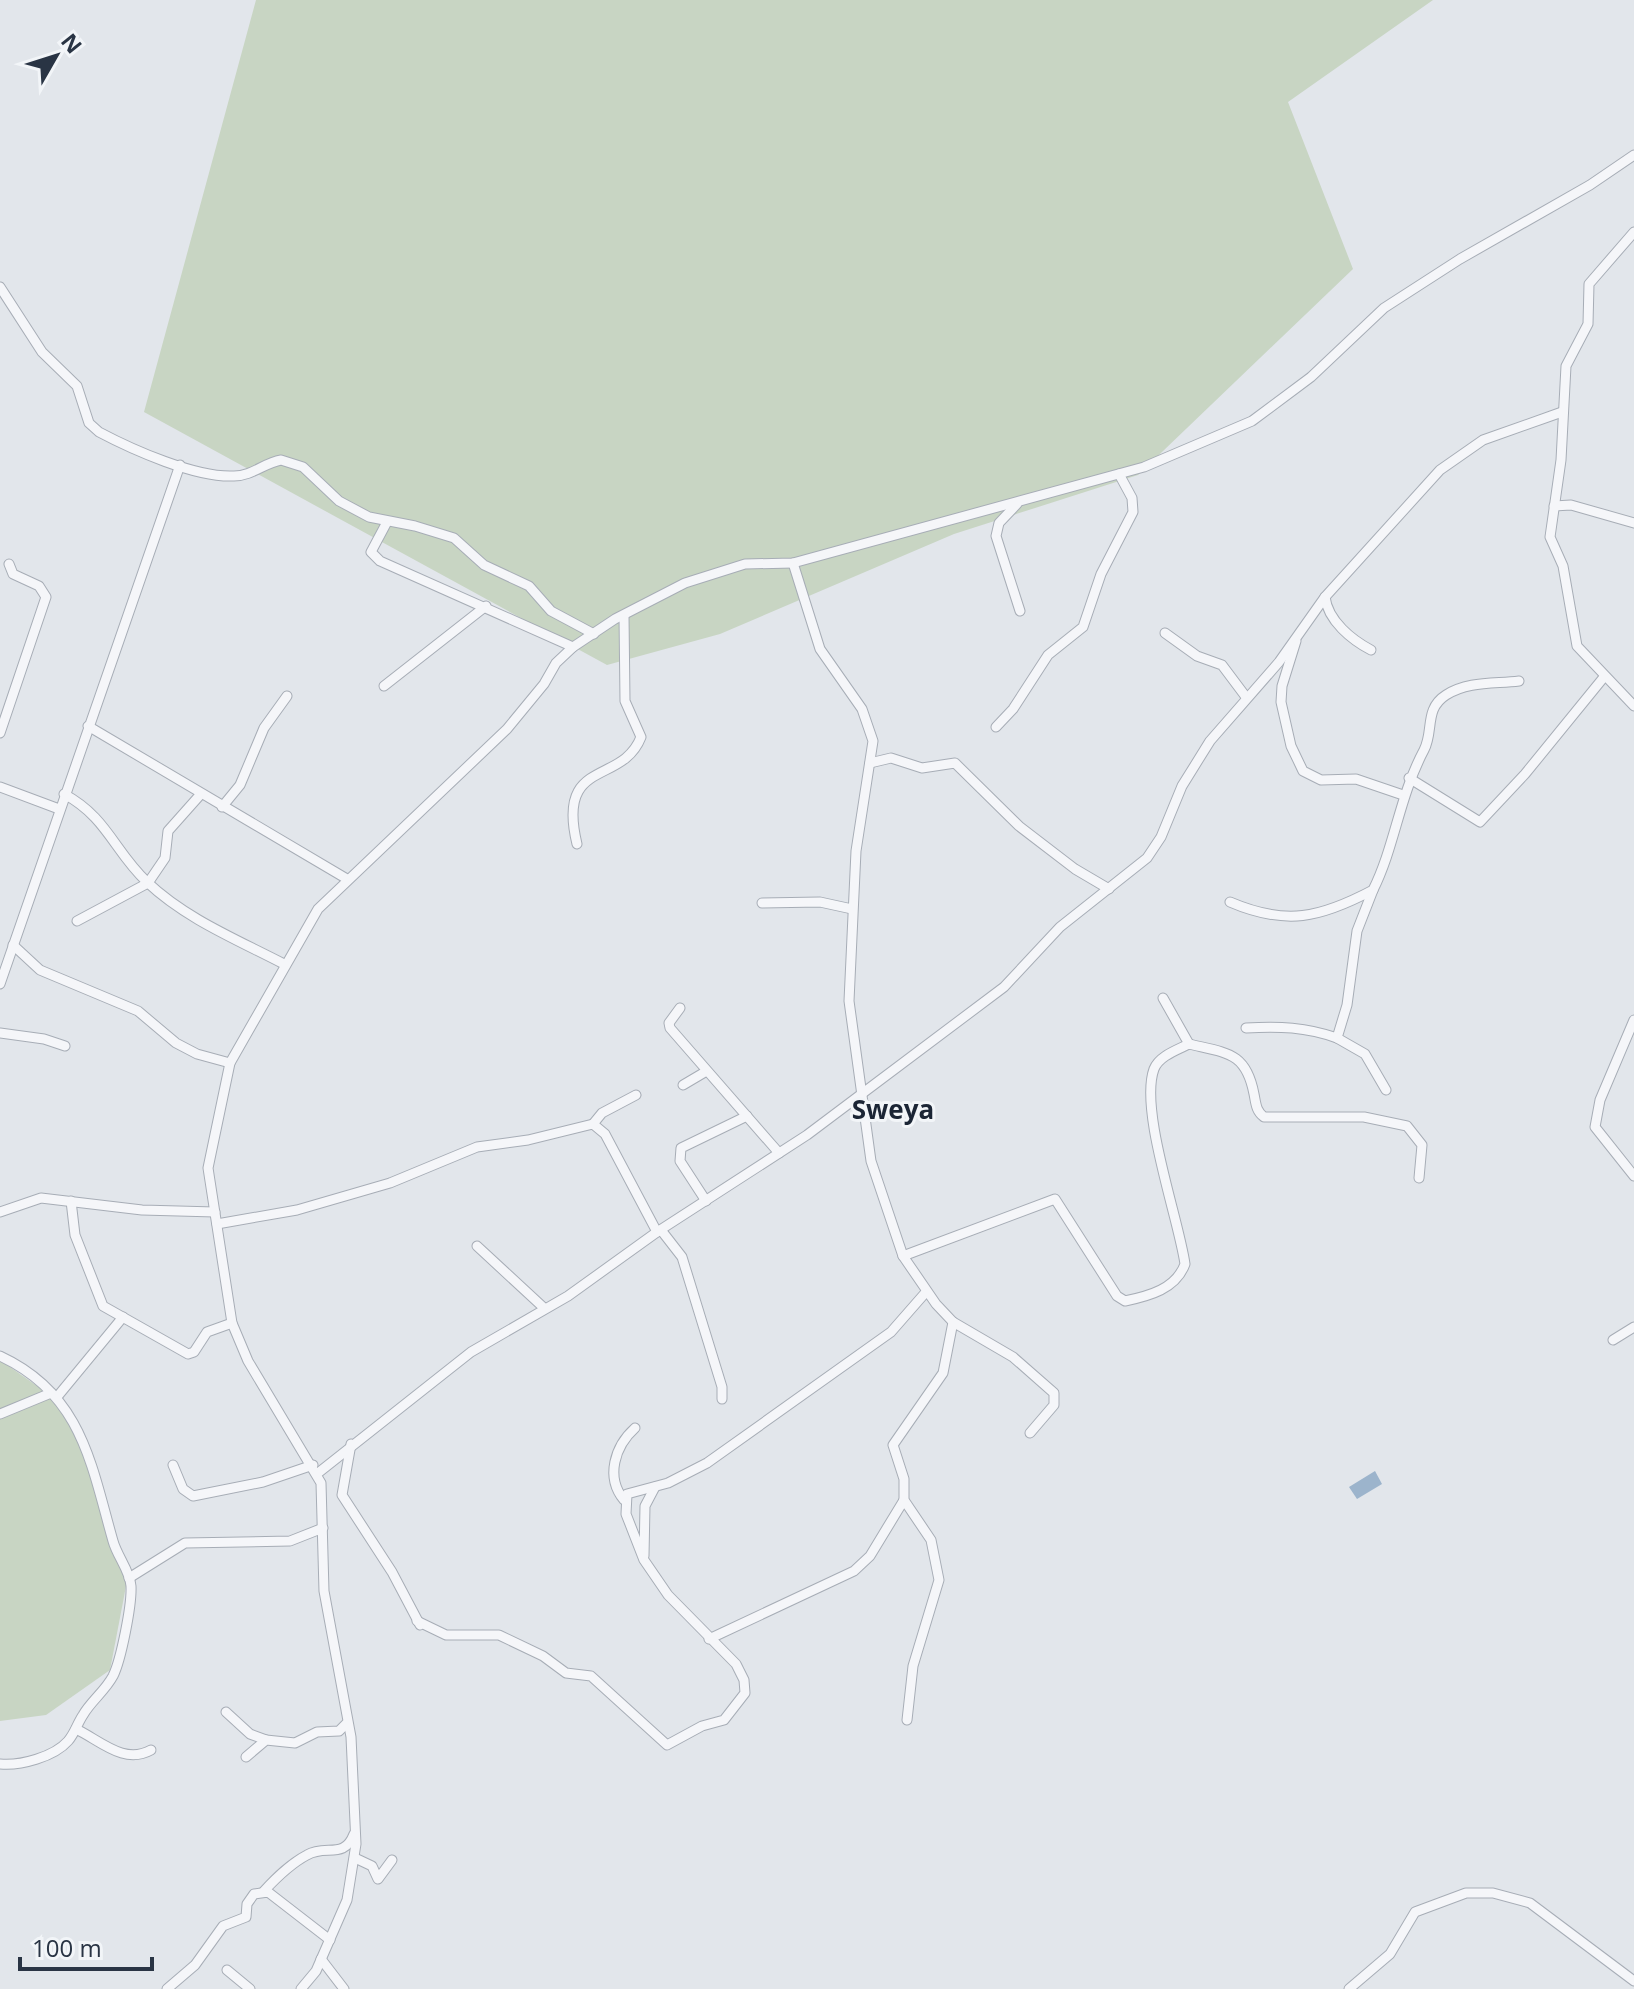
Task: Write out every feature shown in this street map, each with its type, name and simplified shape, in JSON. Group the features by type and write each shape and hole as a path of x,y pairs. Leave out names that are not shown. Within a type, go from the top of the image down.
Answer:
{"street":[{"path":"301,1989 321,1959 347,1900 355,1858 351,1737 346,1724 324,1591 324,1504 315,1469 248,1361 232,1323 208,1168 230,1063 318,909 507,729 544,684 556,663 573,647 624,616 685,583 745,564 793,563 1160,462 1273,408 1384,308 1460,259 1590,185 1634,155"},
{"path":"1634,232 1589,284 1586,294 1590,317 1566,366 1561,460 1550,537 1563,566 1573,636 1583,655 1634,706"},
{"path":"0,287 42,352 77,386 89,423 113,439 180,465 234,477 281,460 315,476 354,510 387,522 415,526 454,538 484,565 529,586 551,611 594,634"},
{"path":"173,1465 183,1489 193,1496 315,1469 471,1352 568,1296 659,1231 779,1153 1004,987 1060,927 1152,851 1193,765 1297,637 1325,597 1440,470 1483,440 1562,412"},
{"path":"0,984 180,465"},
{"path":"996,727 1013,709 1048,655 1083,627 1101,574 1133,512 1132,498 1119,474"},
{"path":"1019,502 999,523 996,536 1020,611"},
{"path":"1554,506 1571,505 1634,523"},
{"path":"387,522 373,546 374,557 573,647"},
{"path":"793,563 820,649 869,723 873,741 856,851 849,1001 871,1161 903,1256 926,1292 953,1322 1013,1357 1054,1393 1054,1405 1030,1433"},
{"path":"0,733 46,597 39,586 13,574 9,564"},
{"path":"1325,597 1333,617 1348,635 1371,650"},
{"path":"384,686 486,606"},
{"path":"577,844 573,814 578,792 592,774 629,754 641,737 625,701 624,616"},
{"path":"1165,633 1197,656 1222,665 1246,697"},
{"path":"1297,637 1282,686 1281,702 1291,746 1303,771 1321,780 1356,779 1403,795"},
{"path":"1409,778 1480,822 1525,774 1604,677"},
{"path":"1337,1038 1347,1005 1357,931 1438,701 1473,684 1519,681"},
{"path":"222,807 240,785 264,728 287,696"},
{"path":"88,726 200,795 347,879"},
{"path":"870,763 891,758 922,768 955,763 1019,826 1075,869 1109,889"},
{"path":"0,787 59,809"},
{"path":"64,794 93,812 126,860 177,906 284,964"},
{"path":"77,921 148,883 165,858 168,831 200,795"},
{"path":"1230,902 1272,917 1300,916 1328,910 1373,890"},
{"path":"762,903 820,902 852,909"},
{"path":"13,945 40,970 138,1011 176,1043 197,1054 230,1063"},
{"path":"1163,998 1189,1044"},
{"path":"680,1008 669,1023 670,1028 705,1072 779,1153"},
{"path":"1634,1020 1600,1100 1595,1127 1634,1176"},
{"path":"1246,1028 1283,1026 1315,1030 1337,1038 1365,1054 1376,1068 1386,1090"},
{"path":"0,1033 44,1039 65,1046"},
{"path":"903,1256 1055,1199 1117,1296 1125,1301 1144,1297 1174,1283 1185,1264 1165,1191 1153,1106 1153,1071 1163,1057 1189,1044 1225,1054 1246,1064 1258,1112 1264,1117 1364,1117 1407,1126 1422,1145 1419,1178"},
{"path":"683,1085 705,1072"},
{"path":"217,1224 297,1210 390,1183 477,1147 528,1140 593,1124 602,1113 636,1095"},
{"path":"706,1201 680,1161 681,1148 747,1116"},
{"path":"593,1124 605,1134 659,1231 682,1257 722,1387 722,1399"},
{"path":"0,1212 31,1199 142,1210 215,1212"},
{"path":"71,1201 75,1235 98,1298 111,1313 188,1354 194,1352 207,1332 232,1323"},
{"path":"477,1246 544,1308"},
{"path":"624,1500 627,1494 655,1487 707,1463 891,1332 926,1292"},
{"path":"0,1414 54,1395 123,1317"},
{"path":"709,1639 854,1571 870,1556 904,1500 904,1479 893,1445 943,1373 953,1322"},
{"path":"1613,1340 1634,1327"},
{"path":"0,1356 29,1373 68,1410 88,1453 114,1545 129,1578 131,1591 115,1671 76,1729 59,1750 12,1765 0,1764"},
{"path":"351,1444 342,1495 392,1572 419,1624 446,1635 499,1635 543,1656 566,1673 591,1676 667,1745 702,1726 724,1720 745,1693 740,1671 668,1595 644,1560 614,1480 623,1439 635,1428"},
{"path":"644,1560 645,1506 655,1487"},
{"path":"324,1504 342,1495"},
{"path":"904,1500 931,1540 939,1580 913,1666 907,1720"},
{"path":"129,1578 185,1543 290,1541 323,1528"},
{"path":"226,1712 250,1734 266,1740 295,1743 317,1732 339,1731 346,1724"},
{"path":"76,1729 123,1755 151,1750"},
{"path":"246,1757 266,1740"},
{"path":"167,1989 195,1965 223,1926 246,1917 250,1898 264,1891 282,1872 312,1852 333,1852 347,1847 355,1830"},
{"path":"355,1858 372,1866 378,1879 392,1860"},
{"path":"264,1891 275,1896 330,1940"},
{"path":"1349,1989 1390,1954 1415,1912 1466,1893 1493,1893 1530,1903 1634,1981"},
{"path":"321,1959 344,1989"},
{"path":"227,1970 250,1989"}],"green space":[{"path":"256,0 1433,0 1288,102 1353,269 1138,475 954,534 720,634 607,665 144,412"},
{"path":"0,1360 57,1400 70,1417 127,1581 110,1670 46,1715 0,1721"}],"water":[{"path":"1375,1471 1382,1484 1357,1499 1349,1487"}],"district":[{"name":"Sweya","path":"893,1110"}]}
